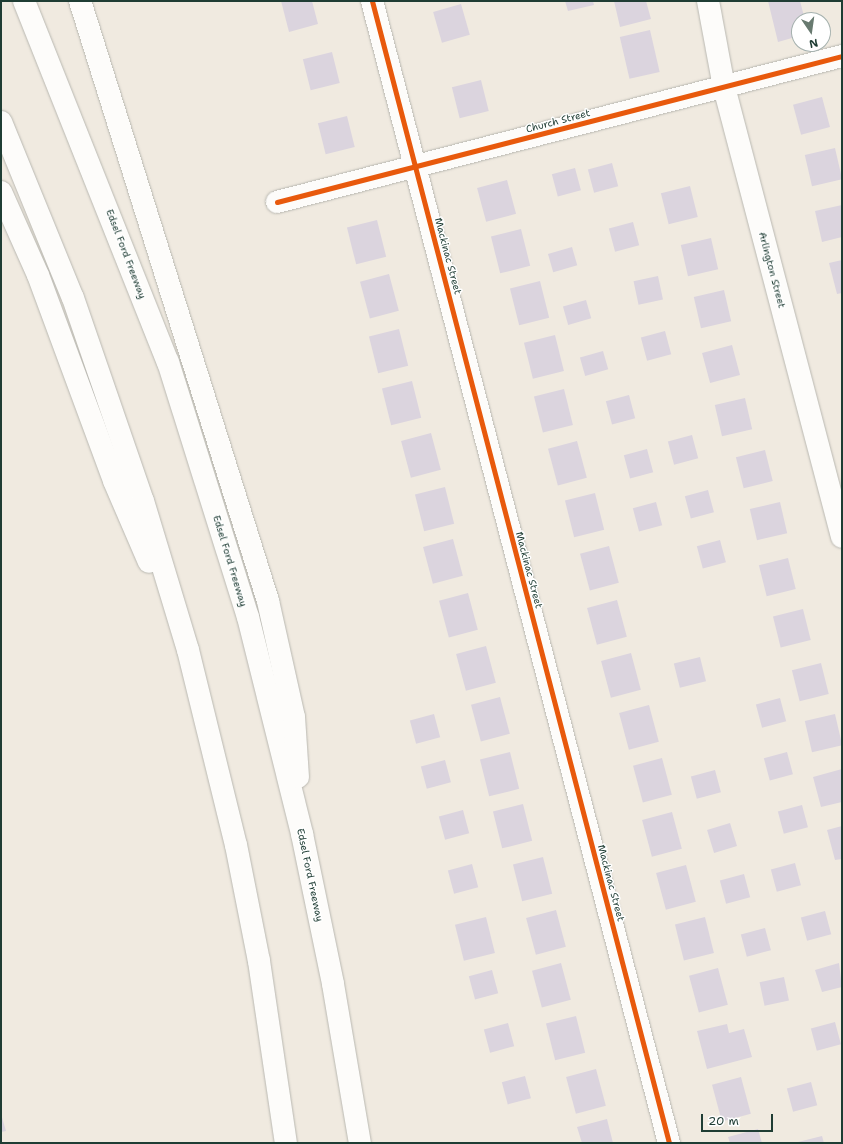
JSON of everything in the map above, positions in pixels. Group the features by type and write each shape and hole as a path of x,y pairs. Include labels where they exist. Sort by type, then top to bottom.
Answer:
{"main road":[{"name":"Edsel Ford Freeway","path":"24,1 168,362 248,617 302,834 333,984 360,1143"},
{"path":"80,1 268,601 294,717 302,834"},
{"name":"Mackinac Street","path":"372,1 669,1143"},
{"name":"Arlington Street","path":"708,1 724,87 842,537"},
{"name":"Church Street","path":"277,202 415,168 842,56"},
{"path":"1,122 73,298 143,501 188,650 245,892 259,961 286,1143"},
{"path":"1,192 38,275 114,482 188,650"}],"building":[{"path":"281,1 312,1 318,24 289,32"},
{"path":"565,1 593,1 594,5 568,11"},
{"path":"614,1 646,1 651,19 620,27"},
{"path":"768,1 800,1 803,12 791,12 791,38 778,42"},
{"path":"461,4 470,35 442,43 433,12"},
{"path":"650,30 660,72 629,79 620,37"},
{"path":"332,52 340,83 311,90 303,59"},
{"path":"481,80 489,111 460,118 452,87"},
{"path":"822,97 830,127 801,135 793,105"},
{"path":"347,116 355,147 326,154 318,123"},
{"path":"835,148 842,179 812,186 805,155"},
{"path":"612,163 618,186 594,193 588,169"},
{"path":"575,168 581,190 558,196 552,174"},
{"path":"507,180 516,214 486,222 477,188"},
{"path":"690,186 698,217 669,224 661,193"},
{"path":"842,205 842,237 822,242 815,211"},
{"path":"377,220 386,257 356,264 347,227"},
{"path":"633,222 639,245 615,252 609,228"},
{"path":"521,229 530,266 500,273 491,236"},
{"path":"711,238 718,269 688,276 681,245"},
{"path":"572,247 577,265 553,272 548,254"},
{"path":"842,260 842,293 837,294 829,263"},
{"path":"389,274 399,311 370,318 360,282"},
{"path":"658,276 663,299 639,305 634,281"},
{"path":"540,281 549,318 519,325 510,288"},
{"path":"724,290 731,321 701,328 694,297"},
{"path":"586,300 591,318 568,325 563,307"},
{"path":"399,329 408,366 378,373 369,336"},
{"path":"665,331 671,354 647,361 641,337"},
{"path":"555,335 564,371 533,379 524,343"},
{"path":"732,345 740,375 710,383 702,353"},
{"path":"603,351 608,369 585,376 580,358"},
{"path":"412,381 421,418 391,425 382,388"},
{"path":"564,389 573,425 543,432 534,396"},
{"path":"629,395 635,418 612,424 606,401"},
{"path":"745,398 752,429 722,436 715,405"},
{"path":"431,433 441,470 411,478 401,441"},
{"path":"692,435 698,458 674,465 668,441"},
{"path":"577,441 587,478 558,485 548,449"},
{"path":"647,449 653,472 630,478 624,455"},
{"path":"765,450 773,481 744,488 736,457"},
{"path":"445,487 454,524 424,531 415,494"},
{"path":"708,490 714,512 691,518 685,496"},
{"path":"595,493 604,530 574,537 565,500"},
{"path":"656,502 662,525 639,531 633,508"},
{"path":"780,502 787,533 757,540 750,509"},
{"path":"453,539 463,576 433,584 423,547"},
{"path":"720,540 726,562 703,568 697,546"},
{"path":"609,546 619,583 590,590 580,554"},
{"path":"788,558 796,589 767,596 759,565"},
{"path":"468,593 478,630 449,637 439,601"},
{"path":"617,600 627,637 597,645 587,608"},
{"path":"803,609 811,640 781,648 773,616"},
{"path":"486,646 496,683 466,691 456,654"},
{"path":"631,653 641,690 611,698 601,661"},
{"path":"700,657 706,681 680,688 674,664"},
{"path":"821,663 829,694 800,701 792,670"},
{"path":"500,697 510,734 481,741 471,705"},
{"path":"780,698 786,721 762,728 756,704"},
{"path":"649,705 659,742 629,750 619,713"},
{"path":"434,714 440,737 416,744 410,720"},
{"path":"835,714 842,745 812,752 805,721"},
{"path":"510,752 519,789 489,796 480,759"},
{"path":"787,752 793,774 770,780 764,758"},
{"path":"662,758 672,795 643,802 633,766"},
{"path":"445,760 451,782 427,789 421,766"},
{"path":"842,769 842,802 821,807 813,777"},
{"path":"715,770 721,792 697,799 691,776"},
{"path":"523,804 532,841 502,848 493,811"},
{"path":"802,805 808,827 784,834 778,811"},
{"path":"463,810 469,833 445,840 439,816"},
{"path":"672,812 682,849 652,857 642,820"},
{"path":"730,823 737,846 714,853 707,830"},
{"path":"842,826 842,859 835,860 827,830"},
{"path":"543,857 552,894 522,901 513,864"},
{"path":"795,863 801,885 777,892 771,869"},
{"path":"472,864 478,887 454,894 448,870"},
{"path":"686,865 696,902 666,910 656,873"},
{"path":"744,874 750,897 726,904 720,880"},
{"path":"556,910 566,947 536,955 526,918"},
{"path":"825,911 831,934 807,941 801,917"},
{"path":"486,917 495,953 464,961 455,925"},
{"path":"705,917 714,953 684,960 675,924"},
{"path":"765,928 771,950 747,957 741,934"},
{"path":"561,963 571,1000 542,1007 532,971"},
{"path":"839,963 842,987 822,992 815,970"},
{"path":"718,968 728,1005 699,1012 689,976"},
{"path":"492,970 498,993 475,999 469,976"},
{"path":"784,977 789,1000 765,1006 760,982"},
{"path":"576,1016 585,1053 555,1060 546,1023"},
{"path":"835,1022 841,1044 817,1051 811,1028"},
{"path":"508,1023 514,1046 490,1053 484,1029"},
{"path":"727,1024 729,1033 744,1029 752,1057 707,1069 697,1031"},
{"path":"596,1069 606,1106 576,1114 566,1077"},
{"path":"525,1076 531,1098 508,1104 502,1082"},
{"path":"741,1077 751,1114 722,1121 712,1085"},
{"path":"811,1082 817,1105 793,1112 787,1088"},
{"path":"1,1114 6,1131 1,1132"},
{"path":"607,1119 613,1143 582,1143 577,1127"},
{"path":"758,1129 762,1143 730,1143 728,1137"},
{"path":"822,1136 824,1143 798,1143 798,1142"}],"cycle path":[{"path":"372,1 669,1143"},
{"path":"277,202 842,56"}]}
